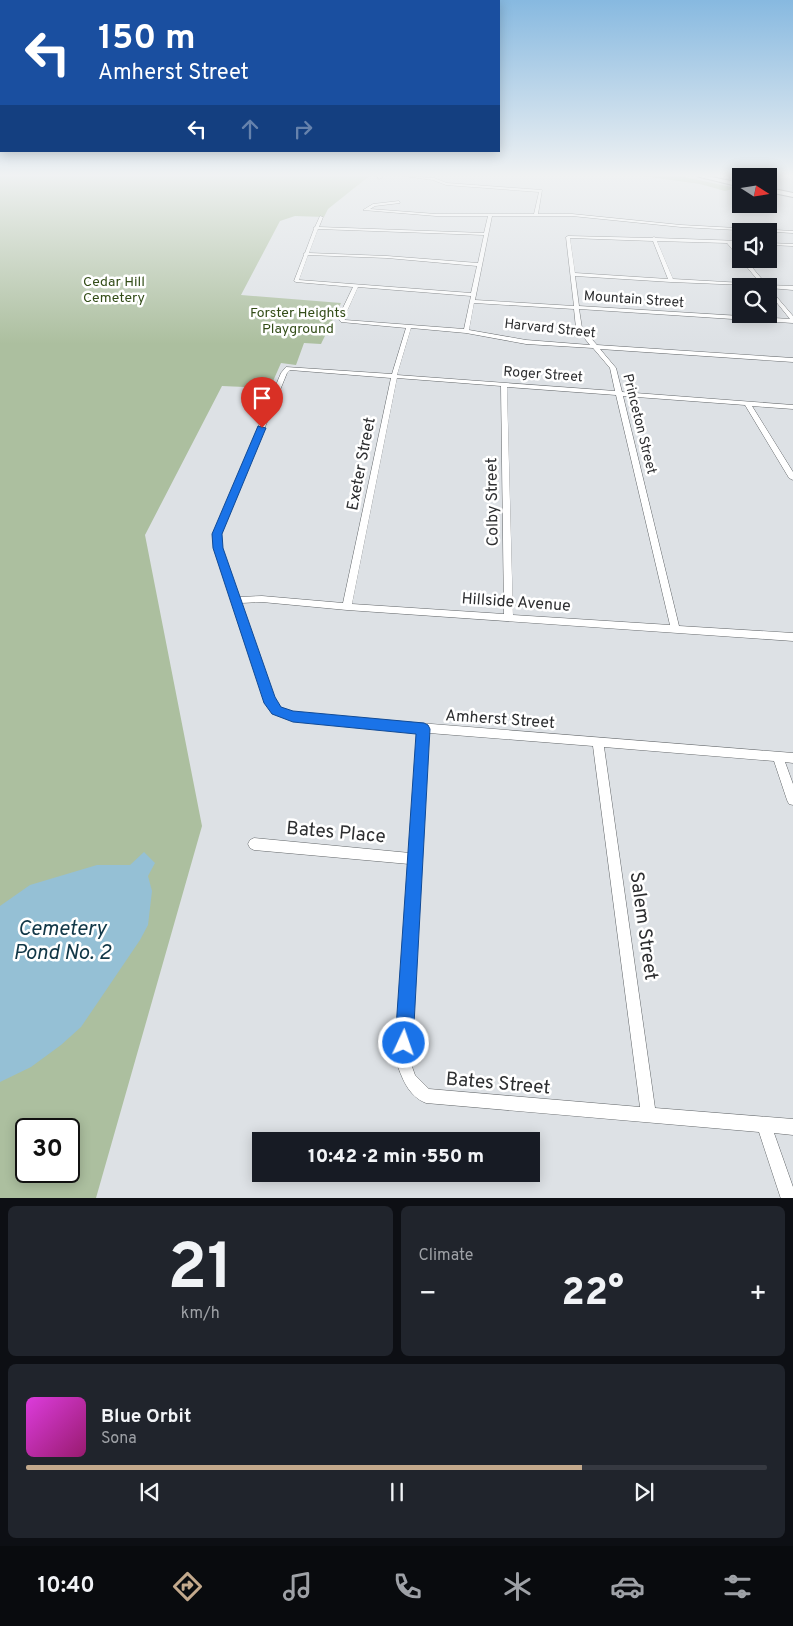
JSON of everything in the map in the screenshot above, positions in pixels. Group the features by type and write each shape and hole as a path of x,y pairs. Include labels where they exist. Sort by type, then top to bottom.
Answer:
{"street":[{"name":"Mountain Street","path":"313,232 296,281 576,307 793,321"},
{"path":"426,232 486,234 466,331"},
{"name":"Princeton Street","path":"654,238 570,236 568,238 580,328 613,368 675,628"},
{"path":"671,281 654,238 732,241"},
{"path":"728,241 732,246"},
{"path":"777,244 793,245"},
{"path":"305,254 386,257 480,265"},
{"path":"750,268 758,278"},
{"path":"572,274 732,284"},
{"name":"Harvard Street","path":"356,287 341,318 342,321 466,331 506,339 793,360"},
{"path":"777,287 793,288"},
{"path":"777,300 793,321"},
{"name":"Exeter Street","path":"347,607 394,376 409,327"},
{"name":"Roger Street","path":"290,368 793,407"},
{"name":"Amherst Street","path":"290,368 284,373 217,534 218,548 269,699 276,710 300,718 793,758"},
{"name":"Colby Street","path":"504,385 509,618"},
{"path":"747,403 793,478"},
{"name":"Hillside Avenue","path":"237,600 262,599 347,607 675,628 793,638"},
{"name":"Bates Street","path":"424,729 403,1061 410,1080 426,1096 793,1127"},
{"name":"Salem Street","path":"598,742 649,1115"},
{"path":"778,757 793,800"},
{"name":"Bates Place","path":"254,844 415,859"},
{"path":"764,1125 790,1198"}],"green space":[{"name":"Cedar Hill Cemetery","path":"0,232 274,232 241,295 341,303 321,344 304,343 296,365 281,363 270,388 222,386 145,535 202,826 96,1198 0,1198"}],"water":[{"name":"Cemetery Pond No. 2","path":"144,852 155,863 148,876 152,891 148,925 140,940 81,1027 61,1045 31,1067 0,1082 0,906 30,885 97,865 130,865"}],"route":[{"path":"262,428 217,534 218,548 269,699 276,710 293,717 424,729 404,1043"}],"park label":[{"name":"Forster Heights Playground","path":"298,322"}]}
